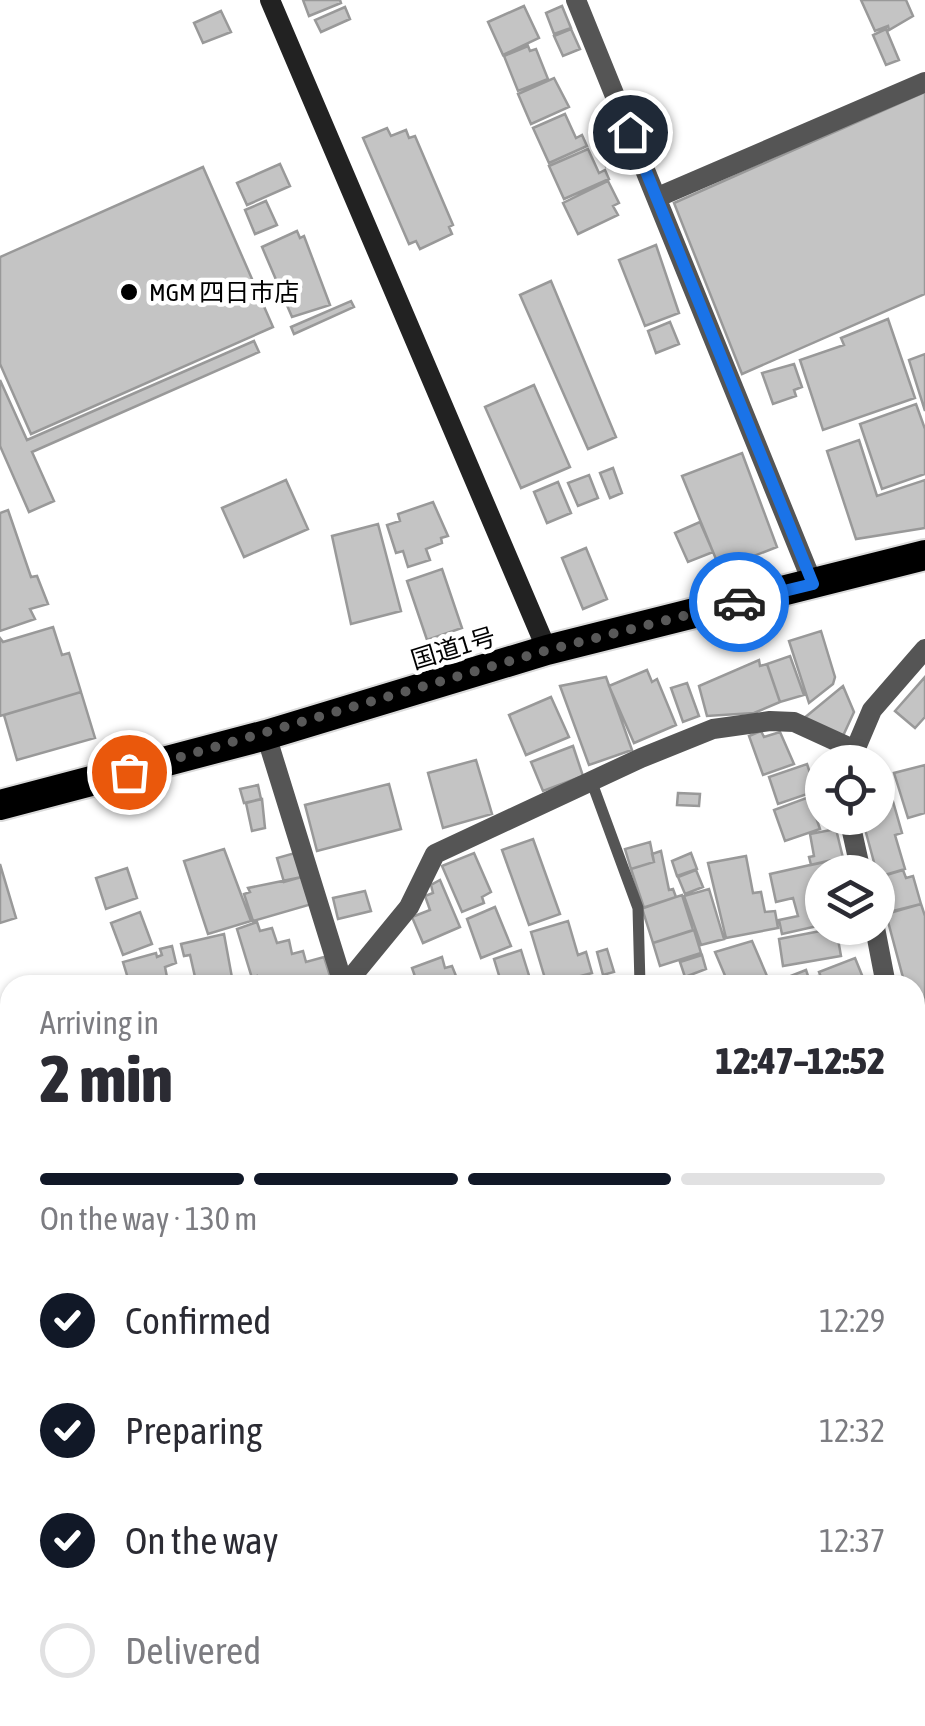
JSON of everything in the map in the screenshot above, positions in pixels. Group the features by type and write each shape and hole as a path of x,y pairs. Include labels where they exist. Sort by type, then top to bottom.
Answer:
{"highway":[{"name":"国道1号","path":"0,806 266,735 548,650 925,555"}],"street":[{"path":"270,0 548,650"},
{"path":"576,0 813,584"},
{"path":"658,198 925,82"},
{"path":"857,745 872,710 925,648"},
{"path":"355,975 409,907 435,854 688,737 737,724 794,722 833,745"},
{"path":"266,735 339,975"},
{"path":"878,945 884,975"}],"lane":[{"path":"592,783 638,908 640,975"}],"building":[{"path":"303,0 340,0 341,3 309,16"},
{"path":"861,0 906,0 913,16 889,30 888,26 875,31"},
{"path":"524,6 539,38 503,55 488,22"},
{"path":"562,6 571,28 554,34 546,13"},
{"path":"345,7 350,19 321,32 315,20"},
{"path":"221,11 231,32 203,43 194,23"},
{"path":"571,29 580,49 563,56 554,36"},
{"path":"886,29 899,60 886,65 873,35"},
{"path":"528,46 530,51 536,49 548,79 518,91 504,56"},
{"path":"554,78 569,107 531,124 518,94"},
{"path":"925,92 925,294 742,374 674,203"},
{"path":"565,114 576,138 582,135 587,146 549,163 533,128"},
{"path":"387,128 391,136 406,130 409,138 415,136 453,225 449,227 452,234 420,249 416,241 409,244 363,138"},
{"path":"616,137 624,158 606,166 598,144"},
{"path":"588,149 599,173 605,170 609,179 564,199 549,166"},
{"path":"280,164 290,186 247,205 237,183"},
{"name":"MGM 四日市店","path":"203,167 273,327 31,434 0,364 0,257"},
{"path":"608,181 619,203 613,206 618,215 578,234 563,203"},
{"path":"266,201 277,225 255,234 245,210"},
{"path":"297,231 300,238 304,236 330,305 292,317 262,247"},
{"path":"656,245 679,313 645,326 619,260"},
{"path":"551,281 616,437 588,449 520,295"},
{"path":"351,301 354,307 294,334 291,327"},
{"path":"888,319 915,398 823,430 800,360 844,345 841,338"},
{"path":"670,322 679,344 656,353 648,331"},
{"path":"254,341 259,352 32,452 54,501 29,512 0,446 0,380 27,440"},
{"path":"925,354 925,411 909,360"},
{"path":"794,364 802,387 794,390 796,396 773,404 762,373"},
{"path":"534,385 570,467 521,488 485,407"},
{"path":"916,404 925,429 925,474 882,489 860,424"},
{"path":"859,440 877,496 925,480 925,528 856,539 827,451"},
{"path":"742,453 777,547 720,569 682,476"},
{"path":"613,468 622,493 610,498 600,473"},
{"path":"589,475 598,498 578,506 568,483"},
{"path":"286,480 308,529 244,557 222,508"},
{"path":"558,482 571,513 547,523 534,492"},
{"path":"433,502 448,536 426,549 430,560 408,567 403,551 396,553 387,525 400,521 398,514"},
{"path":"8,510 31,577 37,576 48,604 30,609 35,619 0,631 0,513"},
{"path":"700,522 713,552 688,562 675,533"},
{"path":"378,524 401,611 351,624 332,536"},
{"path":"586,548 607,599 583,609 562,558"},
{"path":"442,569 462,628 427,640 407,581"},
{"path":"53,627 62,655 69,653 81,692 0,716 0,638 3,642"},
{"path":"821,631 835,677 833,684 809,703 789,641"},
{"path":"790,656 804,695 780,702 767,664"},
{"path":"759,660 760,666 767,664 780,702 754,713 707,716 699,686"},
{"path":"647,670 652,682 657,679 676,725 634,743 609,686"},
{"path":"606,677 632,750 589,765 560,686"},
{"path":"925,677 925,717 915,728 895,711"},
{"path":"687,683 699,716 683,722 671,688"},
{"path":"843,686 854,712 842,738 803,719"},
{"path":"81,692 95,738 17,760 4,715"},
{"path":"551,697 569,737 526,755 509,715"},
{"path":"761,731 764,737 780,732 794,764 763,775 749,736"},
{"path":"573,746 583,776 543,791 531,762"},
{"path":"476,760 492,814 443,828 428,773"},
{"path":"805,765 805,795 778,804 769,777"},
{"path":"925,765 925,813 908,818 895,773"},
{"path":"389,784 401,829 317,851 305,805"},
{"path":"258,785 261,799 244,803 240,789"},
{"path":"678,793 700,794 699,806 677,805"},
{"path":"805,798 805,834 785,841 774,810"},
{"path":"262,799 265,828 252,831 246,803"},
{"path":"895,808 902,833 895,835"},
{"path":"810,835 837,835 842,855 814,855"},
{"path":"867,835 895,835 905,869 895,872 895,855 872,855"},
{"path":"533,839 560,914 529,925 502,850"},
{"path":"650,842 654,862 631,869 625,849"},
{"path":"224,849 251,921 208,934 184,861"},
{"path":"661,851 669,890 673,889 676,897 644,908 631,869 654,862 652,854"},
{"path":"295,853 302,877 284,882 277,858"},
{"path":"474,853 491,892 482,897 484,903 462,912 442,866"},
{"path":"691,853 697,869 677,876 672,861"},
{"path":"746,856 753,893 761,892 765,912 775,911 778,928 726,938 708,863"},
{"path":"0,864 16,918 0,923"},
{"path":"805,866 805,929 782,934 779,920 798,916 793,898 776,902 770,874"},
{"path":"127,868 137,898 106,909 96,878"},
{"path":"696,870 703,887 685,894 678,877"},
{"path":"903,870 906,878 913,876 921,904 895,910 895,872"},
{"path":"302,877 312,904 253,921 244,894 250,892 248,888"},
{"path":"440,880 460,927 423,943 412,917 430,910 425,896 433,893 431,885"},
{"path":"709,889 724,939 701,945 684,896"},
{"path":"365,891 371,911 338,919 333,898"},
{"path":"682,895 693,930 653,943 642,908"},
{"path":"921,904 925,916 925,975 902,975 894,945 895,911"},
{"path":"495,907 511,946 481,958 467,919"},
{"path":"140,912 152,944 123,955 111,923"},
{"path":"568,921 578,955 586,952 592,973 544,975 531,932"},
{"path":"257,922 260,931 272,928 277,943 289,940 292,954 303,951 306,962 324,957 330,975 251,975 237,929"},
{"path":"694,930 701,953 660,966 653,943"},
{"path":"224,934 232,975 195,975 190,955 184,956 181,944"},
{"path":"805,934 805,945 839,945 841,956 783,966 779,939"},
{"path":"752,941 767,975 725,975 715,952"},
{"path":"172,946 176,963 165,967 167,975 127,975 123,962 156,953 157,957 162,955 160,949"},
{"path":"607,949 614,972 603,975 597,952"},
{"path":"521,950 529,975 499,975 494,959"},
{"path":"702,955 706,969 684,975 680,962"},
{"path":"442,957 445,968 452,966 456,975 414,975 412,968"},
{"path":"855,958 862,975 820,975 819,972"}],"way so far":[{"path":"129,772 548,650 739,602"}],"place":[{"name":"MGM 四日市店","path":"129,292"}],"route":[{"path":"630,132 813,584 739,602"}]}
